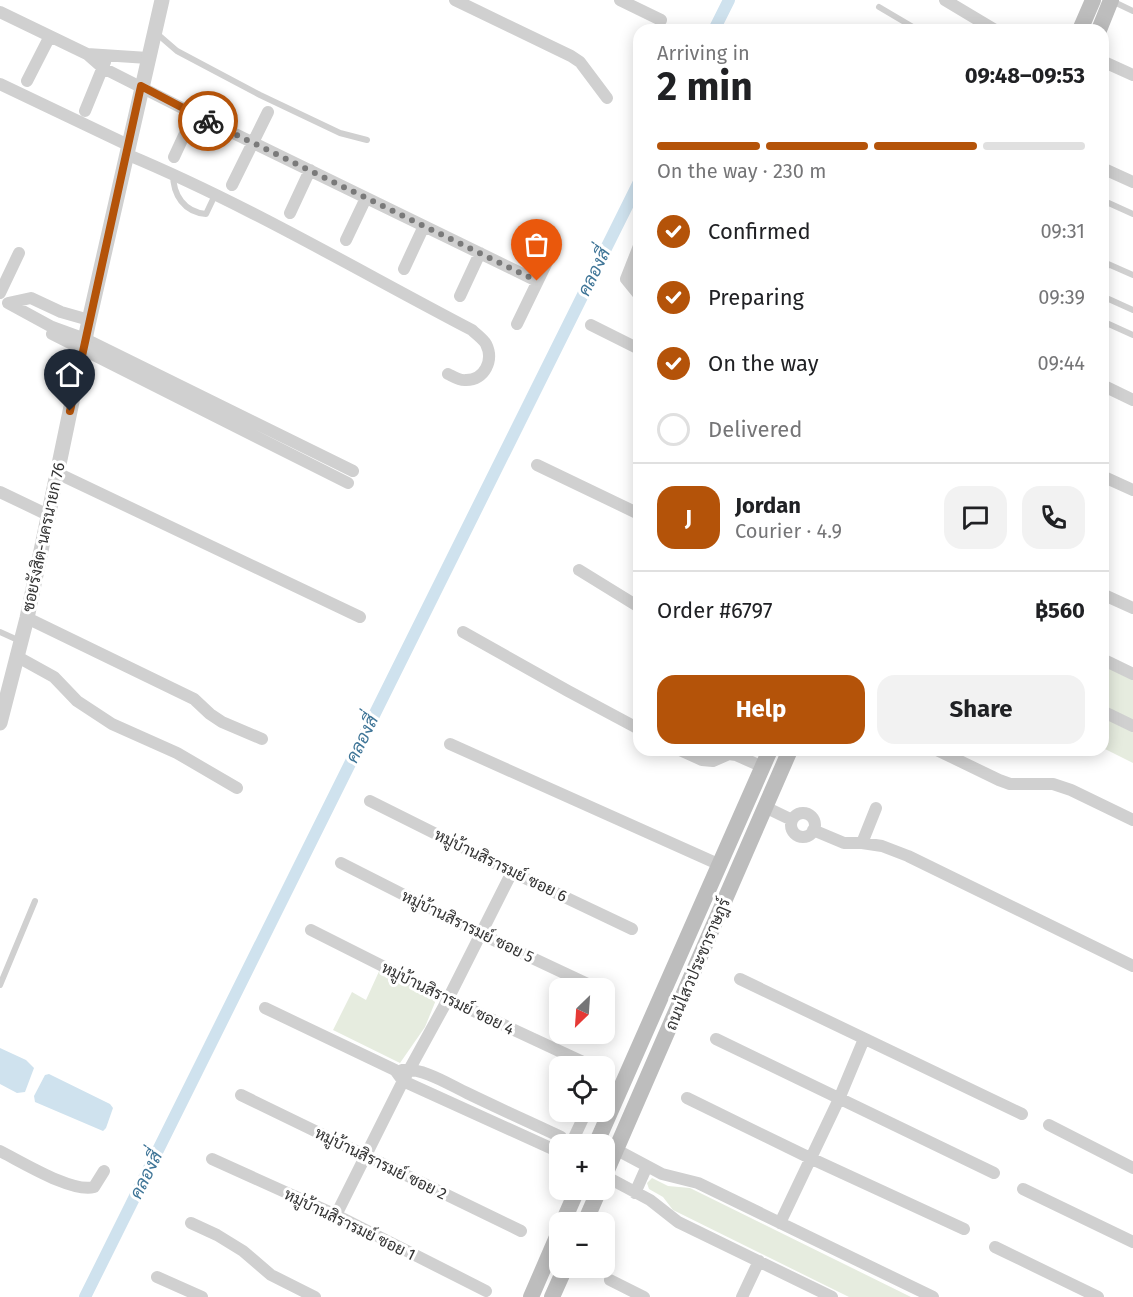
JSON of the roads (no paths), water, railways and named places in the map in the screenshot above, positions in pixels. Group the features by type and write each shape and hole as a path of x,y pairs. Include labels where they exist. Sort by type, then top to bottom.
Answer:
{"main road":[{"path":"1083,24 1093,0"},
{"path":"1101,24 1111,0"},
{"name":"ถนนไสวประชาราษฎร์","path":"600,1134 768,756"},
{"name":"ถนนไสวประชาราษฎร์","path":"615,1154 787,756"},
{"path":"649,1023 668,1031"},
{"path":"531,1297 549,1255"},
{"path":"552,1297 561,1278"}],"street":[{"name":"ซอยรังสิต-นครนายก 76","path":"0,723 27,618 89,320 162,0"},
{"path":"455,0 572,56 580,62 607,98"},
{"path":"620,0 661,20"},
{"path":"945,0 974,24"},
{"path":"0,12 87,54 103,68 194,114 537,281"},
{"path":"27,81 50,36"},
{"path":"87,54 148,58"},
{"path":"85,111 107,55"},
{"path":"1109,64 1133,75"},
{"path":"0,84 315,245 472,330 485,342 489,351 488,366 481,374 469,381 448,374"},
{"path":"232,185 268,112"},
{"path":"174,157 194,114"},
{"path":"290,213 310,170"},
{"path":"1109,171 1133,182"},
{"path":"346,240 366,198"},
{"path":"404,268 424,226"},
{"path":"0,292 19,253"},
{"path":"460,296 480,253"},
{"path":"518,324 550,256"},
{"path":"633,261 626,279 633,288"},
{"path":"3,304 31,298 61,312 89,320"},
{"path":"3,304 350,477"},
{"path":"591,325 633,346"},
{"path":"1109,388 1133,400"},
{"path":"537,465 633,511"},
{"path":"57,473 360,617"},
{"path":"1109,479 1133,490"},
{"path":"0,492 48,515"},
{"path":"579,570 633,603"},
{"path":"1109,597 1133,608"},
{"path":"27,618 194,699 222,722 262,740"},
{"path":"463,632 633,726"},
{"path":"16,656 54,677 77,701 112,724 177,753 237,788"},
{"path":"1109,662 1133,674"},
{"path":"1109,714 1133,726"},
{"path":"450,744 718,864"},
{"path":"693,756 713,761 724,756"},
{"path":"738,756 763,767"},
{"path":"953,756 1010,784 1053,784 1071,790 1133,820"},
{"name":"หมู่บ้านสิรารมย์ ซอย 6","path":"370,801 632,929"},
{"path":"765,807 792,820 792,829 798,836 807,836 813,830 844,843 882,846 908,856 1133,966"},
{"path":"862,843 876,808"},
{"name":"หมู่บ้านสิรารมย์ ซอย 5","path":"341,863 481,934 575,978"},
{"path":"336,1215 512,872"},
{"name":"หมู่บ้านสิรารมย์ ซอย 4","path":"311,930 448,999 570,1056"},
{"path":"740,979 1022,1114"},
{"path":"266,1008 395,1070 403,1081 549,1147"},
{"path":"716,1039 993,1173"},
{"path":"780,1222 839,1099 864,1039"},
{"path":"395,1070 410,1069 555,1134"},
{"path":"459,1106 465,1093"},
{"name":"หมู่บ้านสิรารมย์ ซอย 2","path":"241,1095 521,1231"},
{"path":"687,1098 964,1229"},
{"path":"507,1128 512,1114"},
{"path":"1049,1125 1133,1168"},
{"path":"617,1150 662,1174 698,1183 933,1297"},
{"path":"0,1151 59,1180 83,1189 94,1187 104,1171"},
{"name":"หมู่บ้านสิรารมย์ ซอย 1","path":"212,1159 336,1215 486,1291"},
{"path":"635,1193 647,1166"},
{"path":"615,1182 650,1200 678,1221 832,1297"},
{"path":"1023,1189 1133,1242"},
{"path":"191,1223 218,1235 243,1251 271,1275 315,1297"},
{"path":"995,1247 1098,1297"},
{"path":"742,1297 759,1261"},
{"path":"157,1276 202,1297"},
{"path":"610,1281 644,1297"}],"lane":[{"path":"1111,0 1133,11"},
{"path":"879,7 908,24"},
{"path":"154,32 177,51 260,95 340,133 367,140"},
{"path":"173,174 173,186 178,198 190,209 206,214 215,195"},
{"path":"1109,203 1133,214"},
{"path":"1109,264 1133,275"},
{"path":"1109,299 1133,310"},
{"path":"1109,324 1133,335"},
{"path":"0,632 20,641"},
{"path":"0,984 35,901"}],"water":[{"path":"0,1048 26,1060 34,1068 25,1092 17,1093 0,1084"},
{"path":"49,1074 110,1104 113,1108 103,1131 35,1102 34,1096 45,1075"}],"waterway":[{"name":"คลองสี่","path":"717,24 729,0"},
{"name":"คลองสี่","path":"85,1297 633,194"}]}
